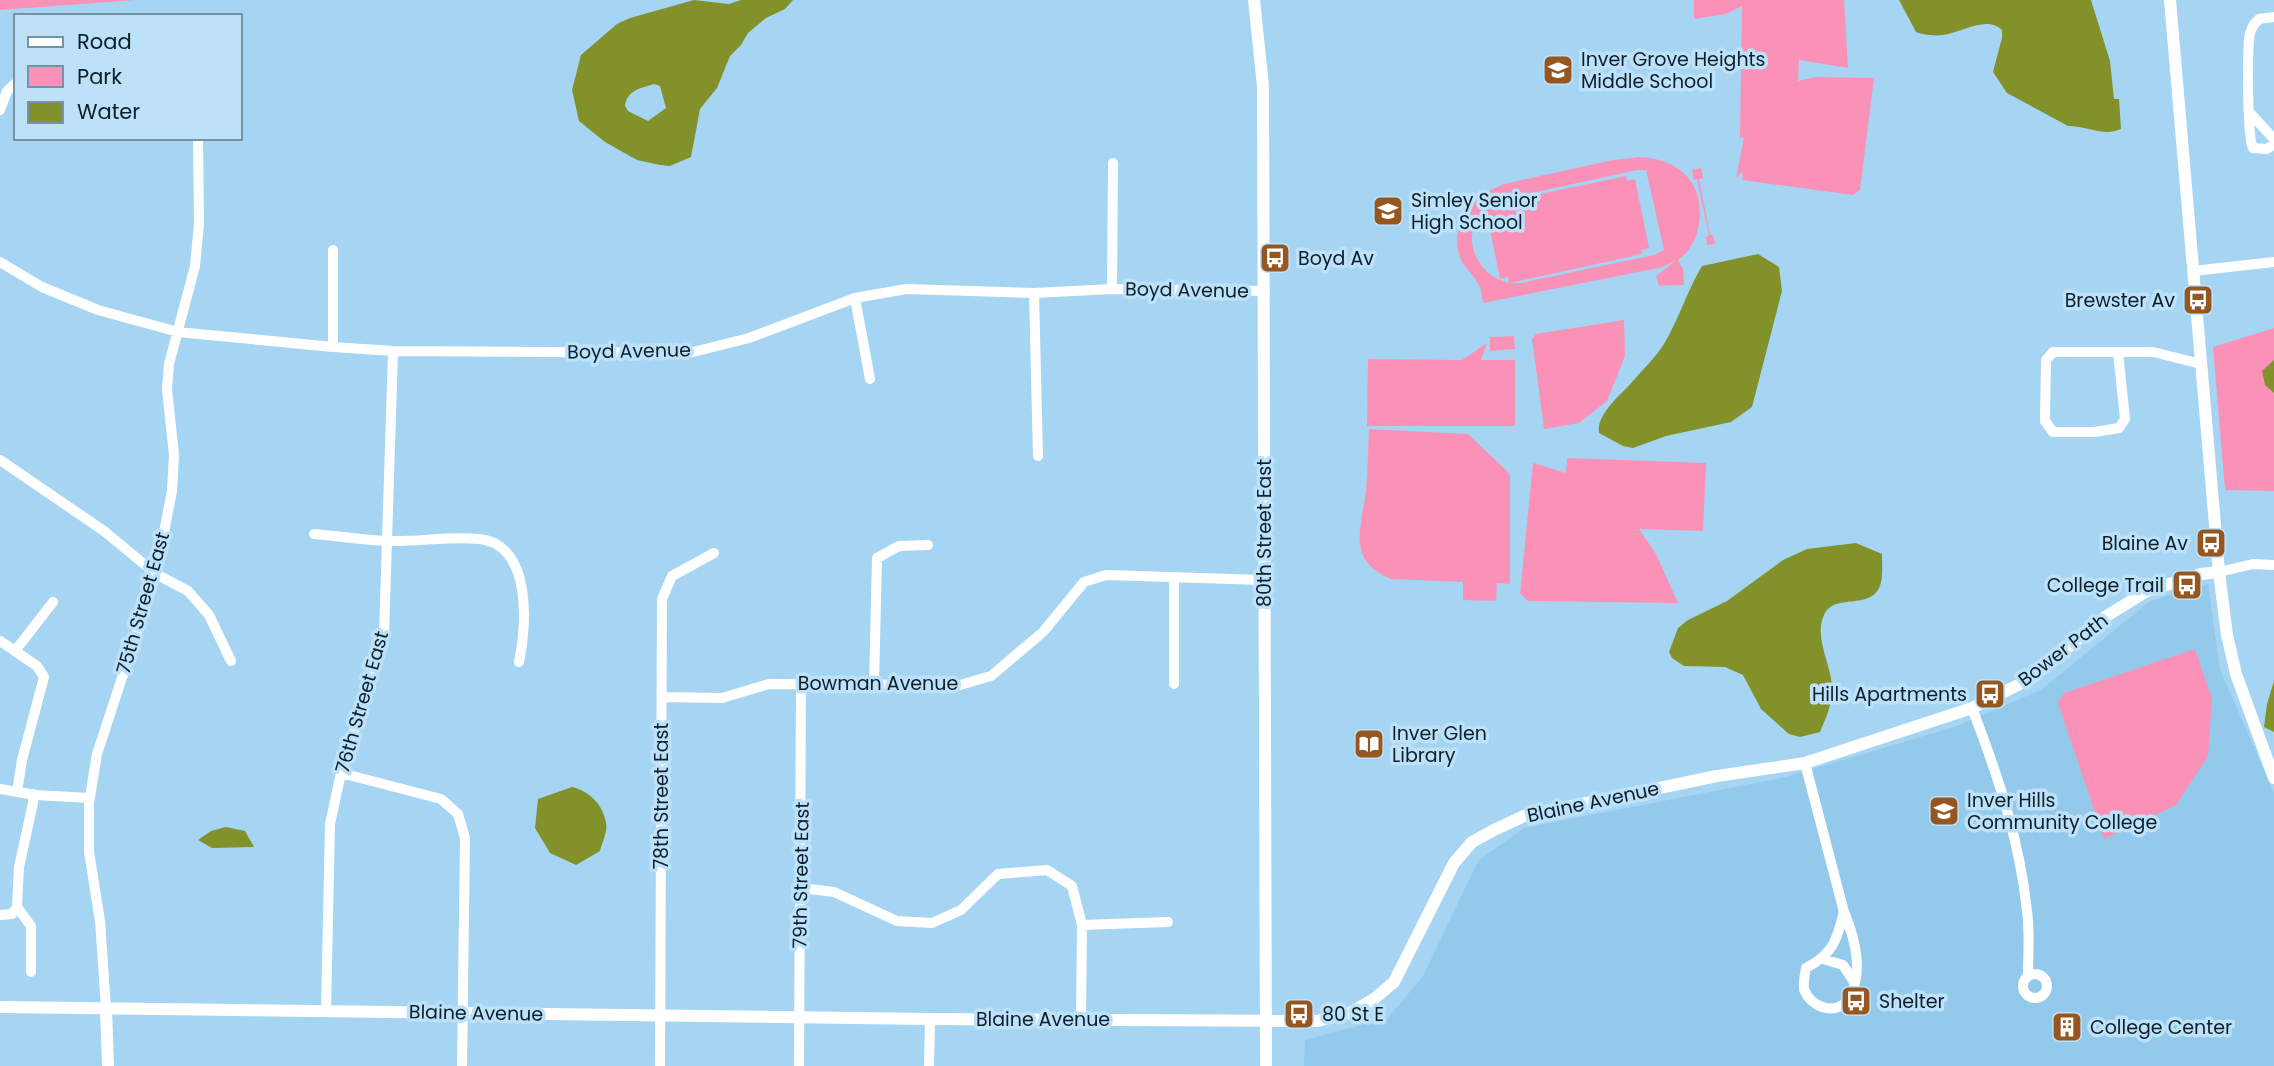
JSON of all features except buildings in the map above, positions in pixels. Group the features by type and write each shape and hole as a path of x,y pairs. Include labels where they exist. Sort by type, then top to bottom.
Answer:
{"street":[{"name":"80th Street East","path":"1254,0 1263,86 1266,1066"},
{"path":"2170,0 2219,572 2227,635 2236,674 2274,778"},
{"path":"2274,17 2259,19 2250,31 2250,140 2253,148 2267,149 2274,144"},
{"path":"0,110 7,90 14,85"},
{"path":"2250,113 2274,139"},
{"name":"75th Street East","path":"108,1066 107,1008 100,921 89,852 90,798 97,754 156,574 172,491 174,456 167,389 170,364 195,266 199,224 198,140"},
{"path":"1112,289 1113,163"},
{"path":"333,250 333,347"},
{"name":"Boyd Avenue","path":"0,261 43,287 98,310 178,332 393,351 689,353 749,338 855,298 906,289 1034,293 1112,289 1265,291"},
{"path":"2193,271 2274,262"},
{"path":"1034,293 1038,456"},
{"path":"855,298 870,379"},
{"name":"76th Street East","path":"326,1011 330,824 341,774 384,635 393,351"},
{"path":"2118,352 2126,419 2119,428 2094,432 2053,432 2045,421 2046,360 2053,352 2118,352 2153,352 2201,363"},
{"path":"0,460 104,531 156,574 188,591 209,615 232,661"},
{"path":"314,534 388,541 482,539 502,548 516,565 523,591 524,639 519,662"},
{"path":"874,685 877,558 899,546 928,545"},
{"name":"78th Street East","path":"660,1066 662,599 672,576 714,553"},
{"name":"Bower Path","path":"1972,708 2030,680 2105,617 2147,591 2201,574 2253,564 2274,565"},
{"name":"Bowman Avenue","path":"662,697 722,698 769,684 960,685 991,676 1043,632 1084,582 1105,575 1264,580"},
{"path":"1174,577 1174,684"},
{"path":"15,651 52,601"},
{"path":"0,641 37,666 44,677 22,760 17,792"},
{"name":"79th Street East","path":"799,1066 801,683"},
{"path":"1972,708 1996,768 2019,859 2028,912 2028,976"},
{"name":"Blaine Avenue","path":"0,1007 930,1019 1317,1021 1350,1013 1374,999 1394,982 1454,863 1472,842 1494,830 1524,816 1717,776 1805,763 1972,708"},
{"path":"1805,763 1844,912 1853,933 1857,956 1850,998 1836,1009 1822,1008 1810,1001 1803,987 1806,968 1823,959 1837,939 1844,912"},
{"path":"341,774 439,799 458,814 465,838 462,1066"},
{"path":"0,789 90,798"},
{"path":"0,915 12,914 17,907 19,867 33,794"},
{"path":"801,888 834,892 897,921 932,923 961,910 998,874 1047,870 1072,886 1082,925 1081,1019"},
{"path":"17,907 31,926 31,972"},
{"path":"1082,925 1168,922"},
{"path":"1823,959 1843,965 1854,982"},
{"path":"929,1066 930,1019"}],"shaded area":[{"name":"Inver Hills Community College","path":"2208,584 2220,670 2274,793 2274,1066 1304,1066 1305,1040 1388,1018 1423,976 1478,861 1524,828 1786,777 1954,727 2041,690 2150,601"}],"green space":[{"path":"0,0 135,0 0,10"},
{"path":"1694,0 1844,0 1848,68 1799,60 1798,81 1816,77 1874,78 1860,190 1853,195 1742,180 1743,171 1736,178 1744,138 1740,137 1742,6 1726,14 1694,19"},
{"path":"1640,157 1668,163 1679,169 1695,188 1699,200 1698,229 1691,246 1678,260 1683,269 1684,285 1659,286 1656,276 1675,261 1663,267 1483,303 1479,286 1461,260 1458,247 1460,224 1473,204 1504,184 1613,160","holes":["1646,170 1664,250 1654,255 1510,283 1642,254 1641,250 1649,248 1635,179 1627,181 1626,176 1493,204 1494,208 1486,210 1500,279 1508,277 1509,283 1498,279 1480,264 1472,243 1472,232 1483,210 1496,201"]},
{"path":"1701,168 1703,178 1699,179 1710,235 1713,235 1715,244 1707,245 1706,237 1709,235 1697,179 1694,180 1692,170"},
{"path":"1624,320 1625,356 1607,401 1579,423 1544,429 1532,339 1536,334"},
{"path":"2274,328 2274,491 2225,490 2213,347"},
{"path":"1514,336 1515,349 1490,351 1490,337"},
{"path":"1487,343 1481,360 1515,360 1515,426 1367,426 1368,359 1462,360"},
{"path":"1369,429 1468,434 1510,474 1510,584 1497,583 1496,601 1463,600 1463,582 1391,579 1367,562 1362,552 1360,529 1367,482"},
{"path":"1567,458 1706,463 1703,531 1639,529 1656,554 1678,603 1528,601 1520,593 1533,463 1566,473"},
{"path":"2195,649 2212,699 2208,756 2176,805 2104,839 2058,703 2064,693"}],"water":[{"path":"694,0 729,4 741,0 793,0 785,9 766,18 748,33 730,56 717,88 700,109 691,157 670,166 637,160 605,142 579,121 572,90 581,55 617,24","holes":["654,84 660,86 666,108 648,121 628,111 626,101 632,93"]},
{"path":"1899,0 2091,0 2110,61 2114,99 2119,99 2121,129 2102,132 2068,126 2007,93 1993,72 2002,38 2002,30 1996,26 1981,24 1943,35 1919,33"},
{"path":"1758,254 1779,267 1782,291 1752,407 1731,422 1666,436 1633,448 1623,446 1599,433 1605,412 1664,344 1702,266"},
{"path":"2274,360 2274,393 2265,385 2262,371"},
{"path":"1856,543 1882,554 1881,582 1871,597 1837,604 1829,608 1824,615 1821,632 1832,691 1829,709 1820,732 1800,737 1789,734 1761,709 1743,675 1725,667 1684,666 1672,658 1669,652 1678,628 1688,620 1727,601 1783,560 1807,549"},
{"path":"2274,681 2274,732 2264,727"},
{"path":"572,787 594,799 602,810 606,826 600,851 576,865 550,853 535,828 538,799"},
{"path":"226,827 245,831 254,847 212,848 198,840 211,831"}],"place":[{"name":"Inver Grove Heights Middle School","path":"1558,70"},
{"name":"Simley Senior High School","path":"1388,211"},
{"name":"Boyd Av","path":"1275,258"},
{"name":"Brewster Av","path":"2198,300"},
{"name":"Blaine Av","path":"2211,543"},
{"name":"College Trail","path":"2187,585"},
{"name":"Hills Apartments","path":"1990,694"},
{"name":"Inver Glen Library","path":"1369,744"},
{"name":"Inver Hills Community College","path":"1944,811"},
{"name":"Shelter","path":"1856,1001"},
{"name":"80 St E","path":"1299,1014"},
{"name":"College Center","path":"2067,1027"}]}
